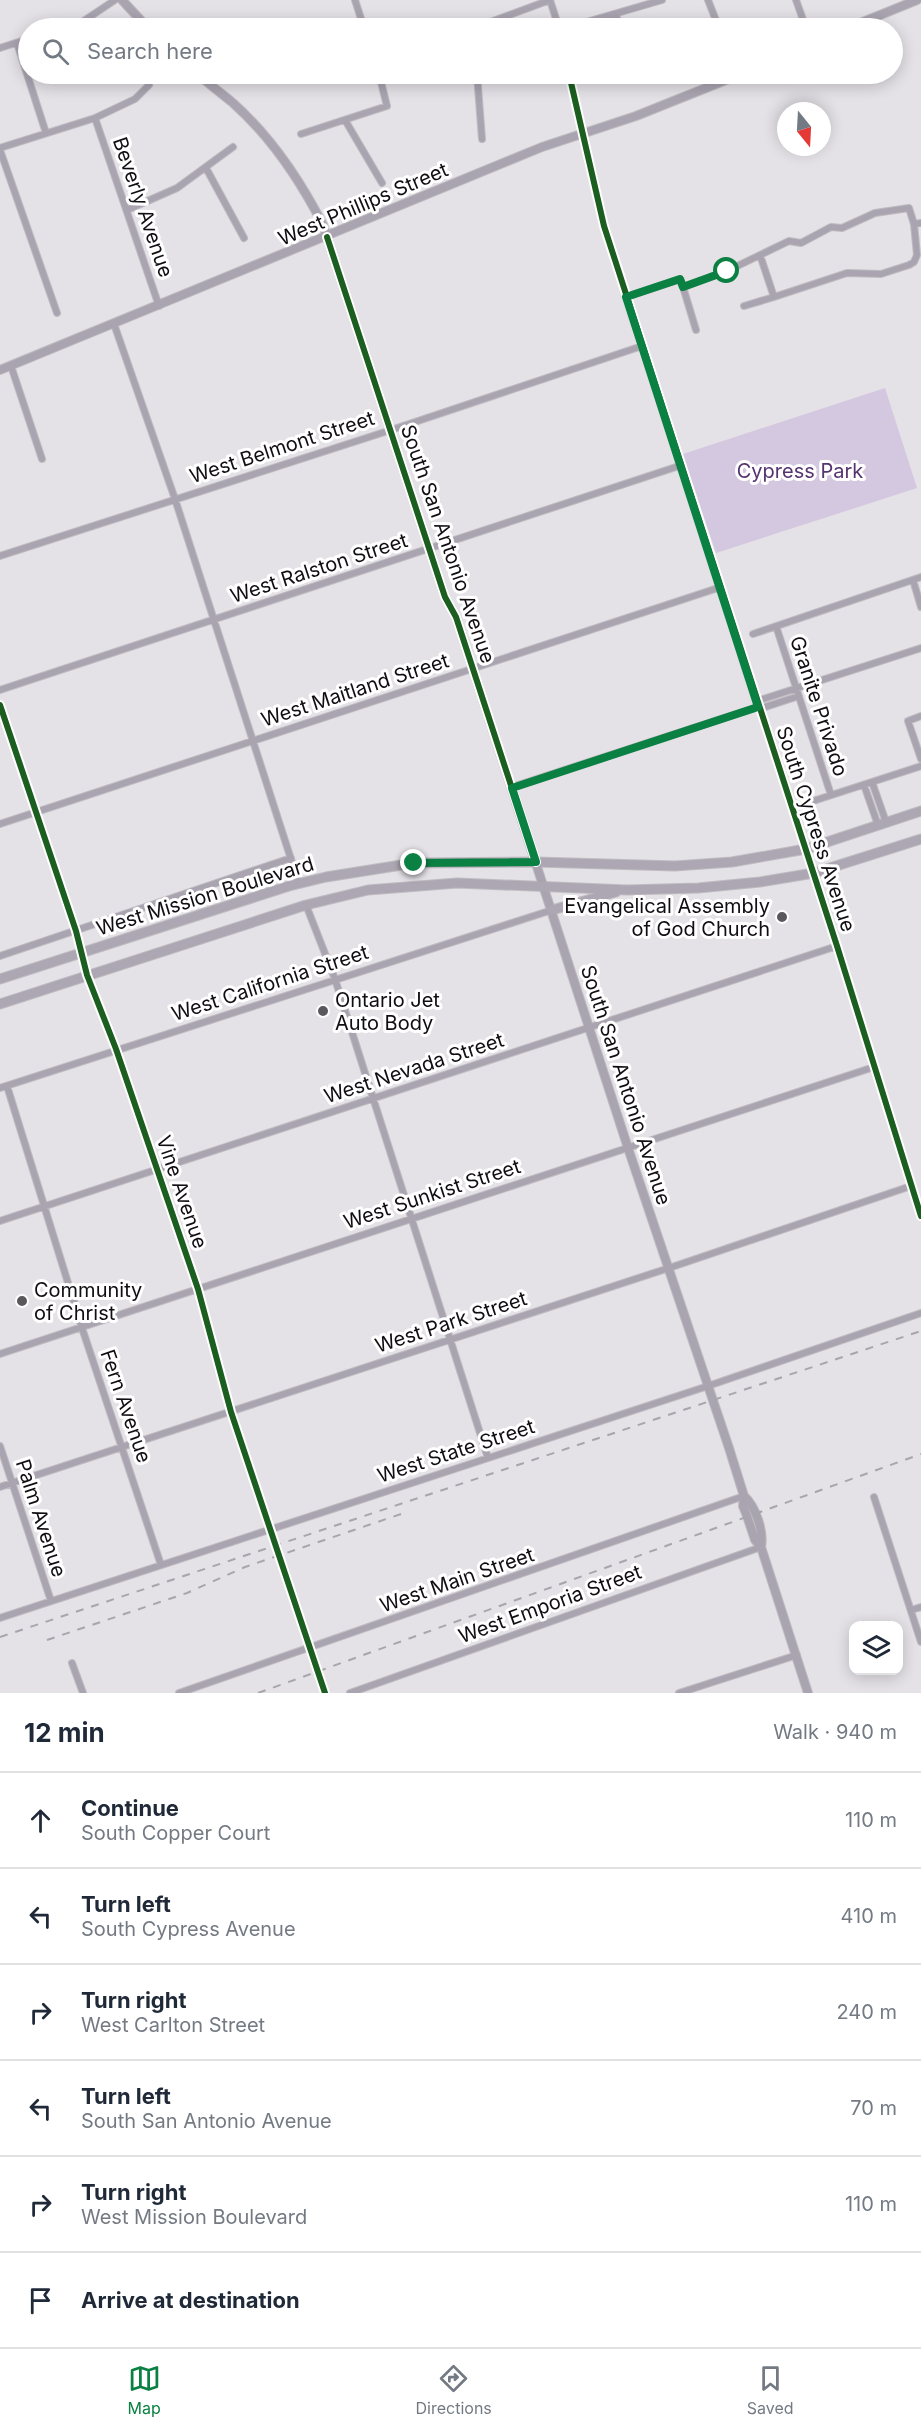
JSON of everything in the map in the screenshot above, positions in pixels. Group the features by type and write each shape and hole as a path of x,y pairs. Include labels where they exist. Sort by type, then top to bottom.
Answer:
{"main road":[{"name":"West Mission Boulevard","path":"0,980 81,952 299,884 414,863 536,862 675,866 732,862 806,849 921,811"},
{"name":"West Mission Boulevard","path":"0,1004 306,905 368,890 457,883 627,890 698,888 760,882 814,873 921,838"},
{"path":"552,910 627,890"}],"street":[{"path":"88,18 115,0"},
{"path":"122,0 139,18"},
{"path":"355,0 361,18"},
{"path":"501,18 550,0 556,18"},
{"path":"604,18 662,0"},
{"path":"708,0 715,18"},
{"path":"796,0 802,18"},
{"path":"873,18 917,0"},
{"path":"0,48 17,43 18,46"},
{"path":"30,84 46,133"},
{"name":"South San Antonio Avenue","path":"209,84 234,104 264,134 303,187 327,237 430,550 473,669 628,1148 744,1496 743,1506 755,1540 761,1547 808,1693"},
{"path":"301,134 387,106 382,84"},
{"path":"478,84 482,139"},
{"name":"South Cypress Avenue","path":"571,84 604,226 814,873 921,1216"},
{"name":"West Phillips Street","path":"0,370 542,147 636,116 716,84"},
{"path":"57,313 0,149 95,118 135,99 149,85"},
{"name":"Beverly Avenue","path":"95,118 159,306"},
{"path":"345,120 382,183"},
{"path":"127,210 177,189 233,147"},
{"path":"206,168 244,238"},
{"path":"683,287 706,280 789,241 803,243 831,227 842,228 875,213 909,208 917,223 917,255 912,263 884,273 847,273 744,306"},
{"path":"759,255 774,297"},
{"path":"626,297 680,279 696,330"},
{"path":"114,324 176,499 299,884"},
{"name":"West Belmont Street","path":"0,556 391,430 642,346"},
{"path":"10,366 42,459"},
{"name":"West Ralston Street","path":"0,690 682,465"},
{"path":"753,634 921,577"},
{"path":"913,580 921,607"},
{"name":"West Maitland Street","path":"0,825 721,587"},
{"name":"Granite Privado","path":"776,626 831,795"},
{"path":"758,706 797,688 921,648"},
{"path":"512,788 758,706 799,696"},
{"name":"Vine Avenue","path":"0,705 76,931 87,975 116,1049 198,1289 231,1412 325,1693"},
{"path":"921,716 908,721 921,759"},
{"path":"807,803 921,766"},
{"name":"Granite Privado","path":"872,782 882,824"},
{"name":"Granite Privado","path":"864,784 882,824"},
{"path":"0,956 291,858"},
{"path":"306,905 335,979 488,1458"},
{"name":"West California Street","path":"4,1087 552,910"},
{"name":"West Nevada Street","path":"0,1221 837,946"},
{"name":"West Sunkist Street","path":"0,1354 874,1066"},
{"name":"Fern Avenue","path":"4,1087 161,1565"},
{"name":"West Park Street","path":"0,1487 669,1268 911,1186"},
{"name":"West State Street","path":"0,1618 708,1386 921,1313"},
{"name":"Palm Avenue","path":"0,1446 51,1601"},
{"name":"West Main Street","path":"179,1693 744,1496"},
{"path":"874,1497 921,1642"},
{"name":"West Emporia Street","path":"350,1693 761,1547"},
{"path":"911,1610 921,1607"},
{"path":"679,1693 797,1655"},
{"path":"72,1663 83,1693"}],"green space":[{"name":"Cypress Park","path":"885,388 917,488 716,553 683,454"}],"railway":[{"path":"0,1637 921,1331"},
{"path":"258,1693 921,1454"},
{"path":"47,1640 187,1593 245,1567 401,1514"}],"cycle path":[{"path":"571,84 604,226 837,946 921,1216"},
{"path":"327,237 445,597 456,617 536,862"},
{"path":"0,705 76,931 87,975 116,1049 198,1289 231,1412 325,1693"}],"place":[{"name":"Evangelical Assembly of God Church","path":"782,917"},
{"name":"Ontario Jet Auto Body","path":"323,1011"},
{"name":"Community of Christ","path":"22,1301"}],"route":[{"path":"414,863 536,862 512,788 758,707 626,297 680,279 683,287 727,271"}]}
